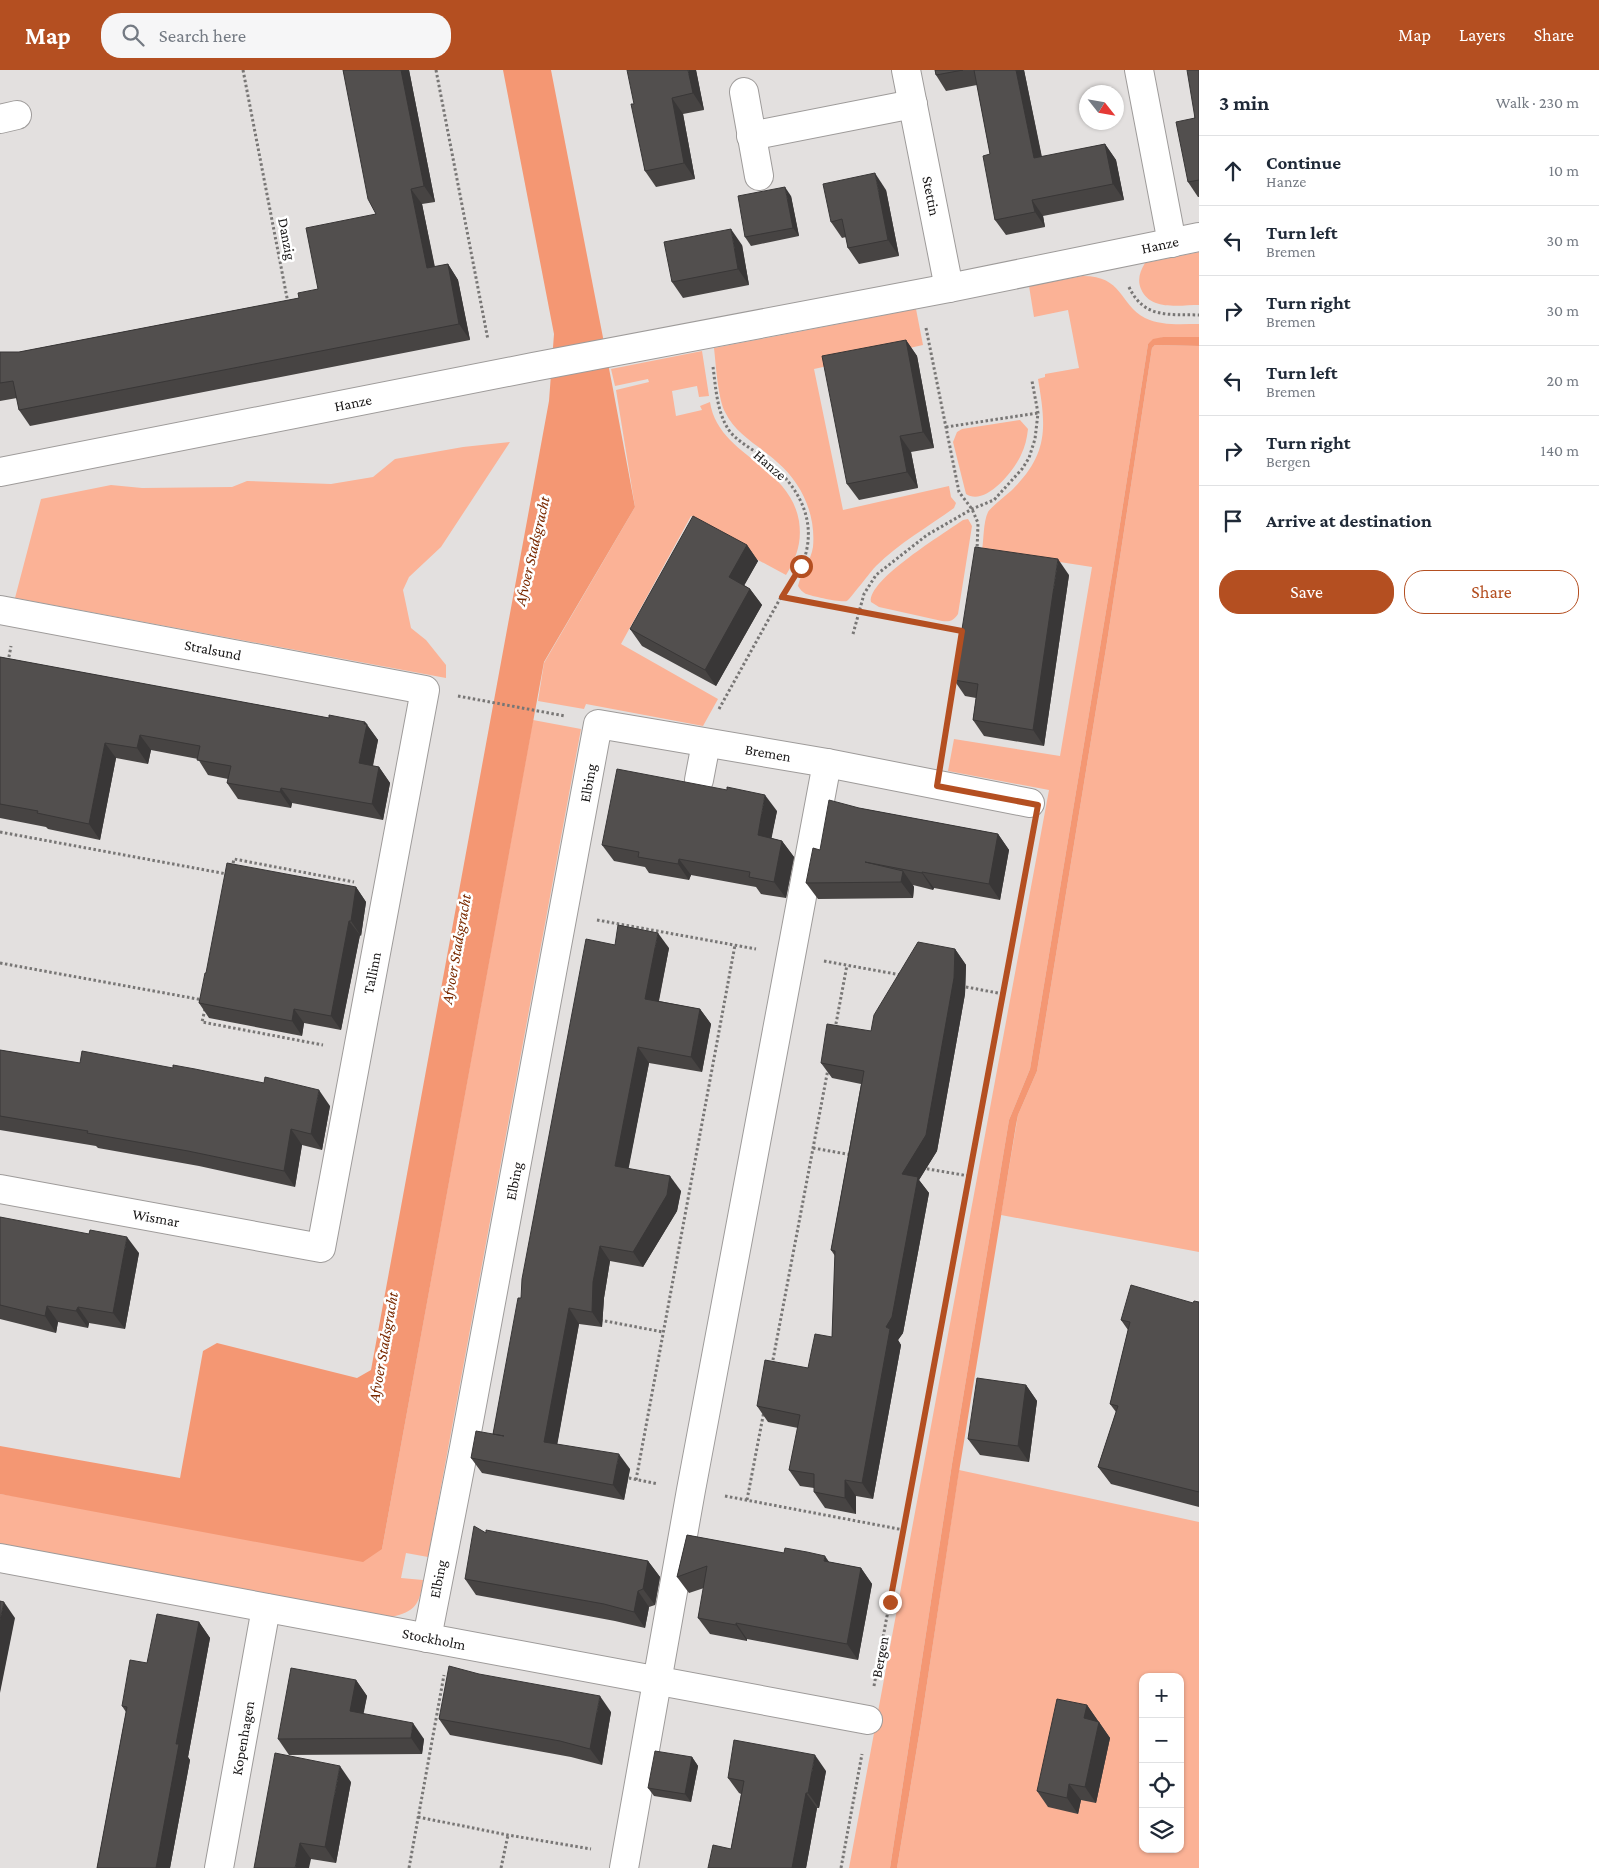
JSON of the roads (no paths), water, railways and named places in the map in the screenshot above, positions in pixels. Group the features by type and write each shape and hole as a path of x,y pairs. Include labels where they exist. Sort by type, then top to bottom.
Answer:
{"street":[{"name":"Stettin","path":"906,70 949,288"},
{"path":"1139,70 1172,243"},
{"path":"744,92 759,176"},
{"path":"751,136 912,104"},
{"name":"Hanze","path":"0,472 533,367 949,288 1199,237"},
{"name":"Stralsund","path":"0,610 425,690"},
{"name":"Tallinn","path":"313,1246 321,1248 425,690"},
{"name":"Bremen","path":"586,721 827,763 1030,803"},
{"name":"Elbing","path":"438,1640 464,1448 586,721"},
{"path":"699,780 706,743"},
{"path":"624,1868 656,1680 827,763"},
{"name":"Wismar","path":"0,1189 313,1246"},
{"name":"Stockholm","path":"0,1558 868,1720"},
{"name":"Kopenhagen","path":"219,1868 266,1608"}],"water":[{"name":"Afvoer Stadsgracht","path":"503,70 551,70 635,507 544,662 382,1549 363,1562 0,1494 0,1446 180,1478 203,1351 217,1343 357,1378 371,1370 549,401 554,334"},
{"path":"1163,337 1199,337 1199,346 1155,345 1152,348 1107,642 1037,1071 1018,1115 1016,1125 897,1868 890,1868 952,1464 1009,1120 1030,1069 1113,569 1148,344 1153,339"}]}
